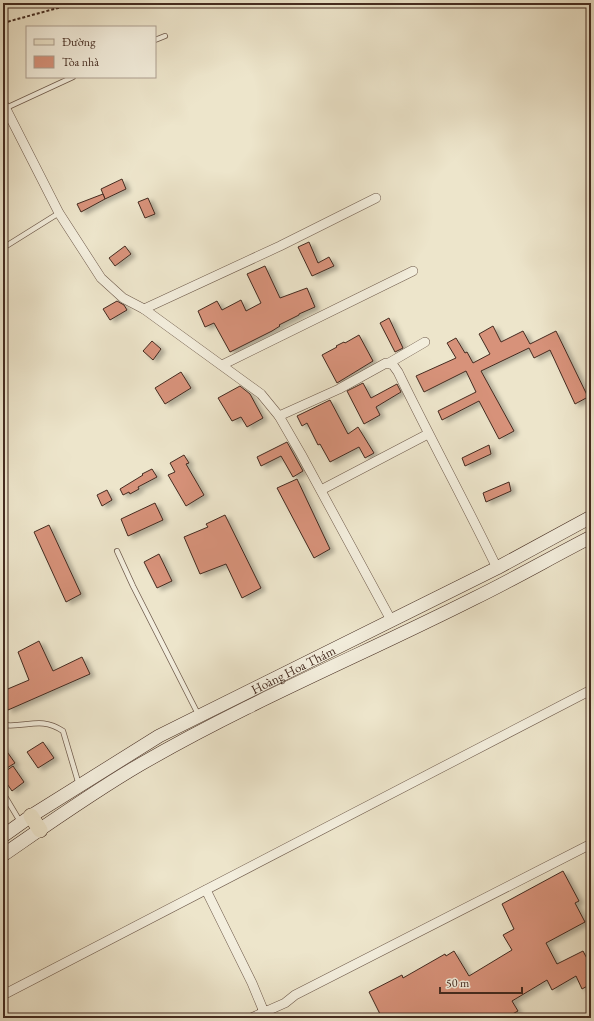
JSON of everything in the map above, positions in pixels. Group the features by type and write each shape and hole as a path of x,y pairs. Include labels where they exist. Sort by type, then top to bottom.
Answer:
{"main road":[{"name":"Hoàng Hoa Thám","path":"3,836 26,819 79,785 159,736 497,568 591,517"},
{"name":"Hoàng Hoa Thám","path":"3,855 84,800 141,764 324,669 475,598 591,537"},
{"path":"26,819 40,830"}],"street":[{"path":"4,106 59,213 101,278 123,298 144,309 261,394 279,416 321,490 391,620"},
{"path":"144,309 280,246 376,198"},
{"path":"222,365 413,271"},
{"path":"279,416 339,389 386,363 389,363 424,342"},
{"path":"389,363 393,365 398,372 497,568"},
{"path":"321,490 428,434"},
{"path":"3,995 591,690"},
{"path":"251,1018 266,1015 295,995 591,844"},
{"path":"206,890 252,983 266,1015"}],"lane":[{"path":"156,40 165,36"},
{"path":"4,106 71,78"},
{"path":"3,248 59,213"},
{"path":"117,551 133,586 199,716"},
{"path":"3,725 15,726 36,722 46,723 55,726 62,731 79,785"},
{"path":"3,793 26,819"}],"path":[{"path":"3,23 76,3"}],"building":[{"path":"122,179 126,189 105,199 101,189"},
{"path":"103,194 105,199 81,212 77,204"},
{"path":"148,198 155,214 145,218 138,202"},
{"path":"309,242 318,263 329,257 334,266 312,276 298,247"},
{"path":"125,246 131,254 115,266 109,258"},
{"path":"265,266 280,298 307,288 315,307 299,314 279,325 280,326 272,331 230,352 214,323 205,327 198,311 217,301 222,310 241,300 246,311 261,303 247,274"},
{"path":"117,301 124,305 127,310 110,320 103,309"},
{"path":"389,318 403,348 395,352 380,323"},
{"path":"493,326 501,342 523,331 530,344 556,331 588,397 575,404 550,350 534,358 529,348 481,371 514,431 499,439 479,401 442,420 438,411 476,392 466,371 424,392 416,376 456,358 447,343 456,338 465,353 467,352 473,363 490,354 479,334"},
{"path":"359,335 373,361 337,383 322,355 337,347 336,346"},
{"path":"152,341 161,349 153,360 143,351"},
{"path":"181,372 191,388 165,404 155,388"},
{"path":"363,383 371,398 397,384 401,392 376,407 380,415 364,424 347,391"},
{"path":"240,386 250,394 263,418 247,427 241,417 232,421 218,398"},
{"path":"330,400 348,434 358,427 374,453 365,458 359,447 330,462 320,444 318,445 307,423 302,426 297,416"},
{"path":"287,442 303,471 293,477 281,456 261,466 257,457"},
{"path":"489,445 491,454 465,466 462,458"},
{"path":"184,455 189,463 186,464 204,495 186,506 168,475 175,472 170,463"},
{"path":"152,469 157,477 138,487 139,489 130,494 129,492 123,495 120,489"},
{"path":"297,479 330,549 314,558 277,488"},
{"path":"509,482 511,491 486,502 483,493"},
{"path":"107,490 112,500 102,506 97,495"},
{"path":"155,503 163,520 128,536 121,519"},
{"path":"225,515 261,588 242,598 226,564 200,574 184,537 208,527 206,524"},
{"path":"49,525 81,594 66,602 34,532"},
{"path":"159,554 172,581 157,588 144,562"},
{"path":"39,641 53,671 82,657 90,674 8,710 3,697 3,691 29,680 18,652"},
{"path":"43,742 54,758 38,768 27,752"},
{"path":"3,746 15,763 7,768 3,762"},
{"path":"13,766 24,782 12,791 3,778 3,773"},
{"path":"563,871 579,901 575,903 585,922 546,943 557,964 583,951 591,966 591,984 582,989 576,976 552,990 547,980 512,1001 518,1011 505,1018 382,1018 369,992 402,975 403,978 445,954 446,956 454,951 469,976 512,950 503,935 514,929 502,904"}]}
